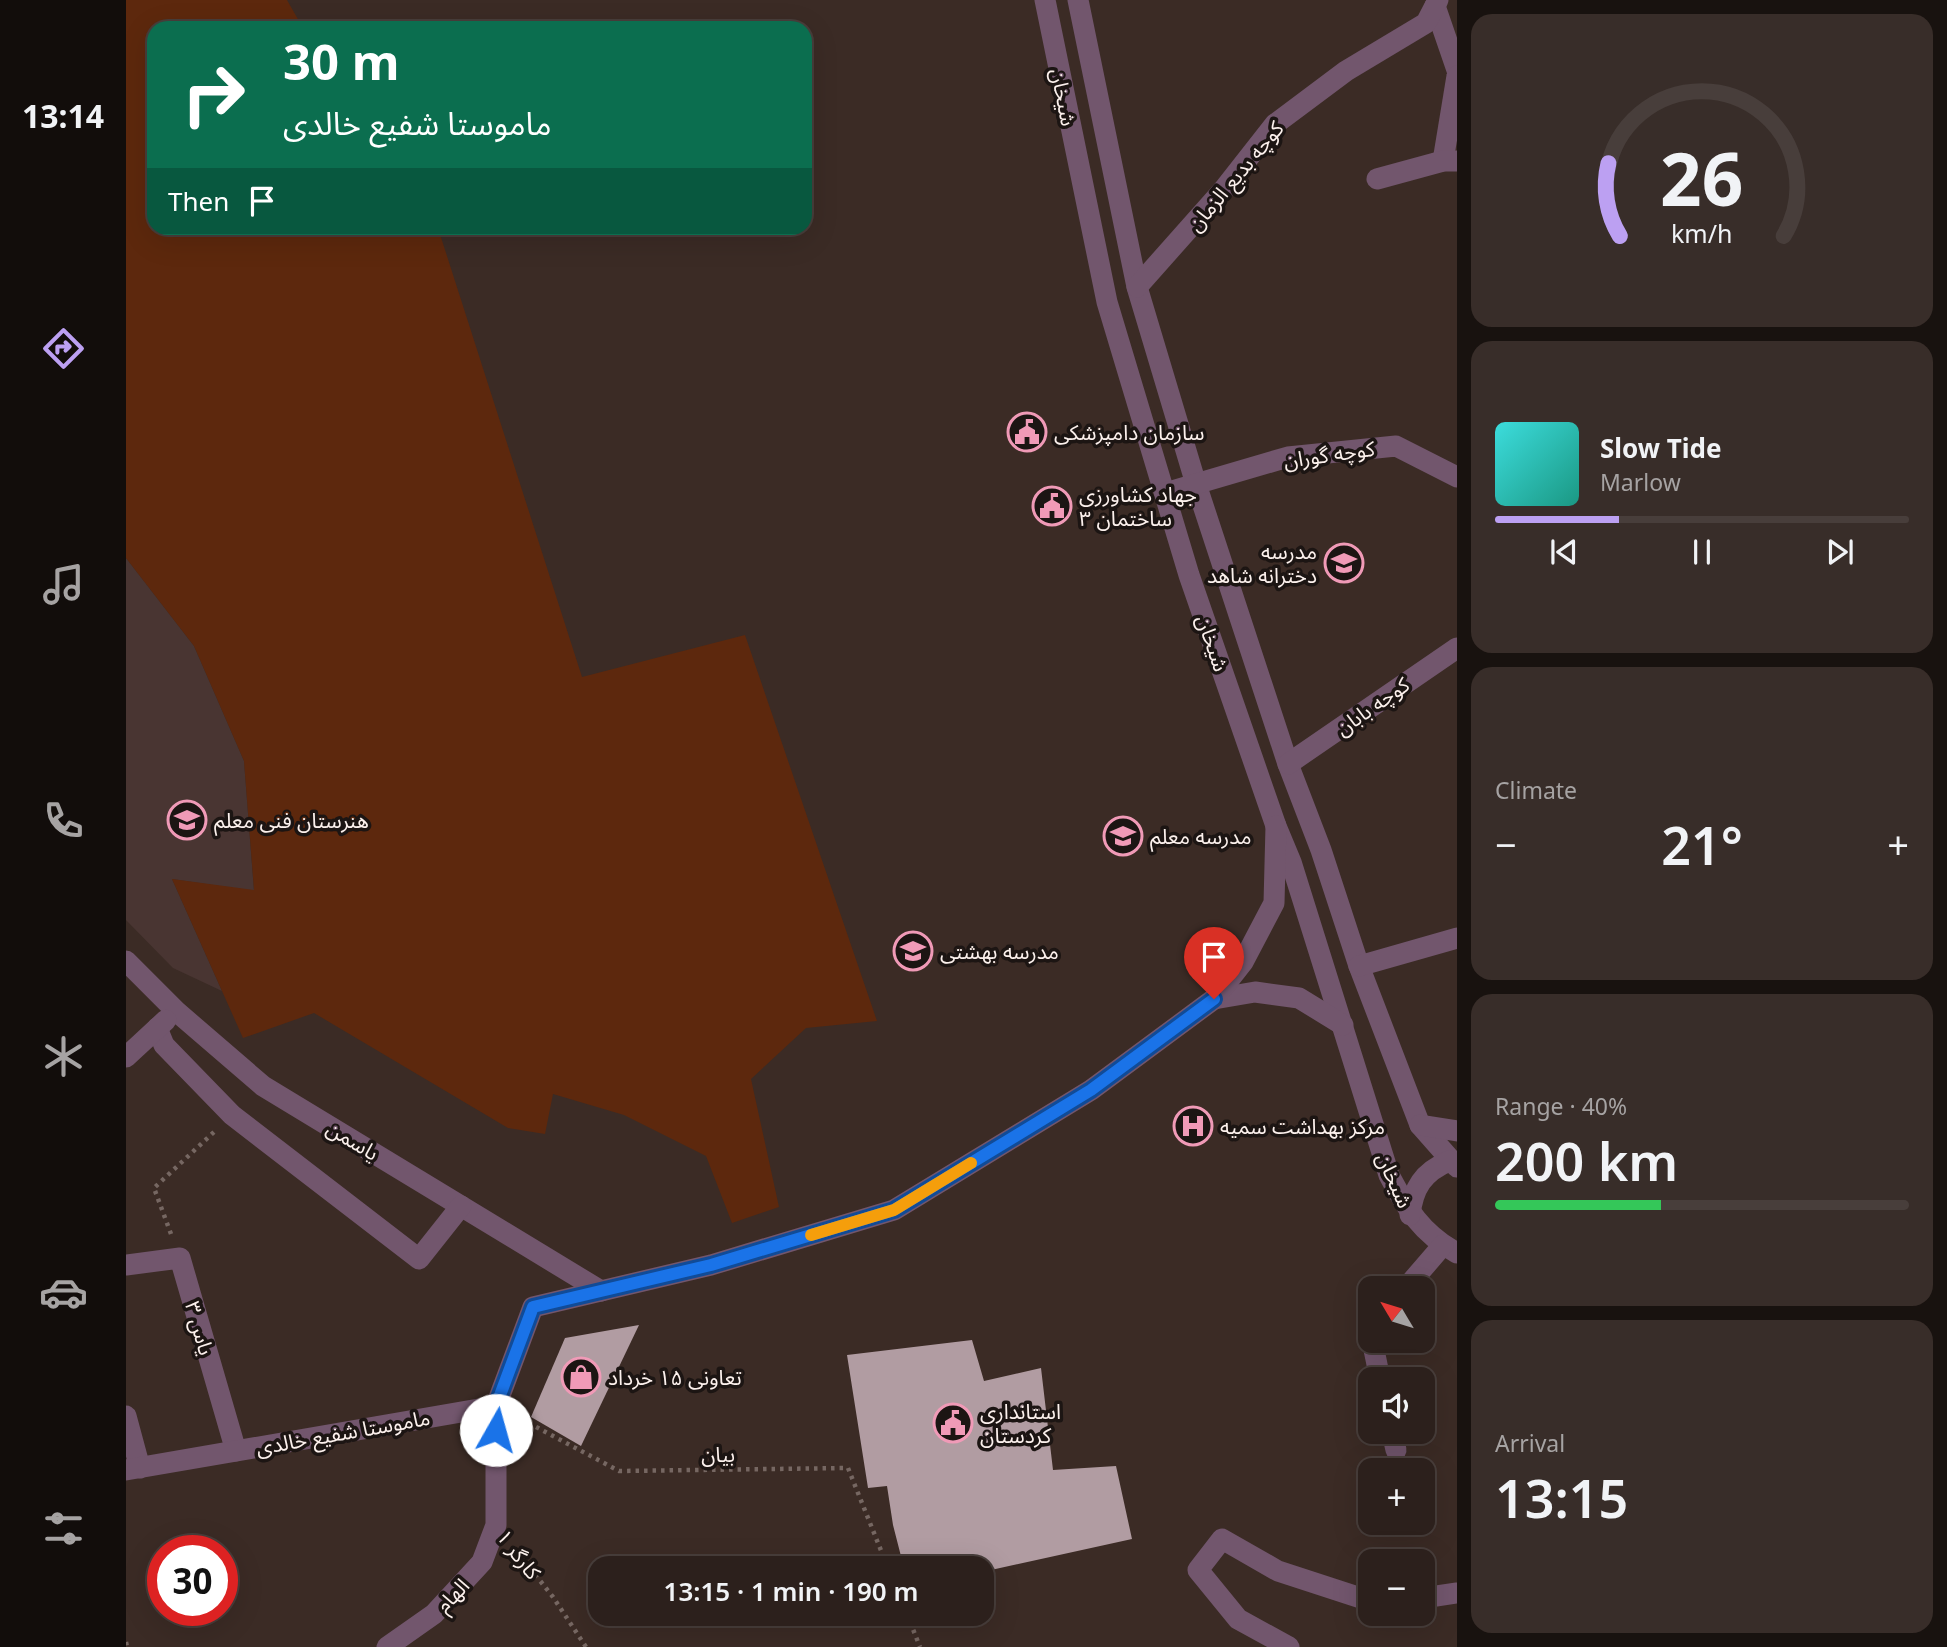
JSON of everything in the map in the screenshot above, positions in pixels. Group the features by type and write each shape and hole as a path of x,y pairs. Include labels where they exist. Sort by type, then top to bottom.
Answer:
{"street":[{"name":"شیخان","path":"1045,0 1107,302 1189,575 1291,862 1389,1175 1410,1215 1450,1249"},
{"name":"شیخان","path":"1078,0 1138,287 1196,484 1288,764 1321,850 1359,966 1420,1125 1453,1164"},
{"name":"کوچه بدیع الزمان","path":"1138,287 1224,189 1275,124 1346,71 1426,23 1437,3"},
{"path":"1437,3 1457,70"},
{"path":"1377,179 1450,161 1457,76"},
{"name":"کوچه گوران","path":"1164,493 1288,457 1396,446 1457,477"},
{"name":"کوچه بابان","path":"1288,764 1457,648"},
{"path":"496,1406 533,1307 711,1265 894,1210 1091,1090 1214,999 1243,962 1274,903 1276,825"},
{"path":"1359,966 1457,938"},
{"name":"یاسمن","path":"126,961 176,1011 263,1086 601,1291"},
{"path":"1214,999 1255,992 1299,998 1343,1025"},
{"path":"126,1057 176,1011"},
{"path":"157,1028 164,1045 232,1115 419,1259 461,1206"},
{"path":"1420,1125 1457,1131"},
{"path":"1410,1215 1412,1195 1421,1180 1435,1167 1453,1164"},
{"path":"1420,1276 1450,1249"},
{"path":"126,1265 180,1258"},
{"name":"یاس ۳","path":"180,1258 236,1451"},
{"name":"ماموستا شفیع خالدی","path":"133,1469 496,1406"},
{"name":"کارگر ۱","path":"496,1406 496,1525"},
{"path":"126,1416 133,1469"},
{"name":"الهام","path":"387,1647 434,1614 482,1562 496,1525"},
{"path":"1289,1647 1238,1619 1198,1570 1222,1539 1278,1572 1358,1597"},
{"path":"1435,1596 1457,1593"}],"path":[{"path":"180,1258 154,1188 232,1115"},
{"name":"بیان","path":"496,1406 619,1471 848,1468 883,1556"},
{"name":"کارگر ۱","path":"496,1525 553,1597 586,1647"},
{"path":"912,1626 920,1647"},
{"path":"126,1642 127,1647"}],"shaded area":[{"path":"126,0 287,0 299,21 147,21 147,235 440,235 582,677 745,635 877,1021 806,1028 751,1079 779,1207 732,1223 706,1156 624,1115 553,1094 545,1134 508,1128 314,1013 243,1038 172,879 254,890 244,761 194,646 126,558"},
{"name":"هنرستان فنی معلم","path":"126,558 194,646 244,761 254,891 172,879 222,991 173,968 126,920"}],"building":[{"name":"تعاونی ۱۵ خرداد","path":"639,1325 581,1446 531,1417 565,1338"},
{"name":"استانداری کردستان","path":"972,1340 984,1381 1041,1368 1053,1470 1116,1466 1132,1539 994,1569 994,1556 901,1556 887,1486 868,1488 847,1355"}],"slow traffic":[{"path":"811,1235 894,1210 971,1163"}],"place":[{"name":"سازمان دامپزشکی","path":"1027,432"},
{"name":"جهاد کشاورزی ساختمان ۳","path":"1052,506"},
{"name":"مدرسه دخترانه شاهد","path":"1344,563"},
{"name":"هنرستان فنی معلم","path":"187,820"},
{"name":"مدرسه معلم","path":"1123,836"},
{"name":"مدرسه بهشتی","path":"913,951"},
{"name":"مرکز بهداشت سمیه","path":"1193,1126"},
{"name":"تعاونی ۱۵ خرداد","path":"581,1377"},
{"name":"استانداری کردستان","path":"953,1423"}],"route":[{"path":"496,1430 496,1406 533,1307 711,1265 894,1210 1091,1090 1214,999"}]}
